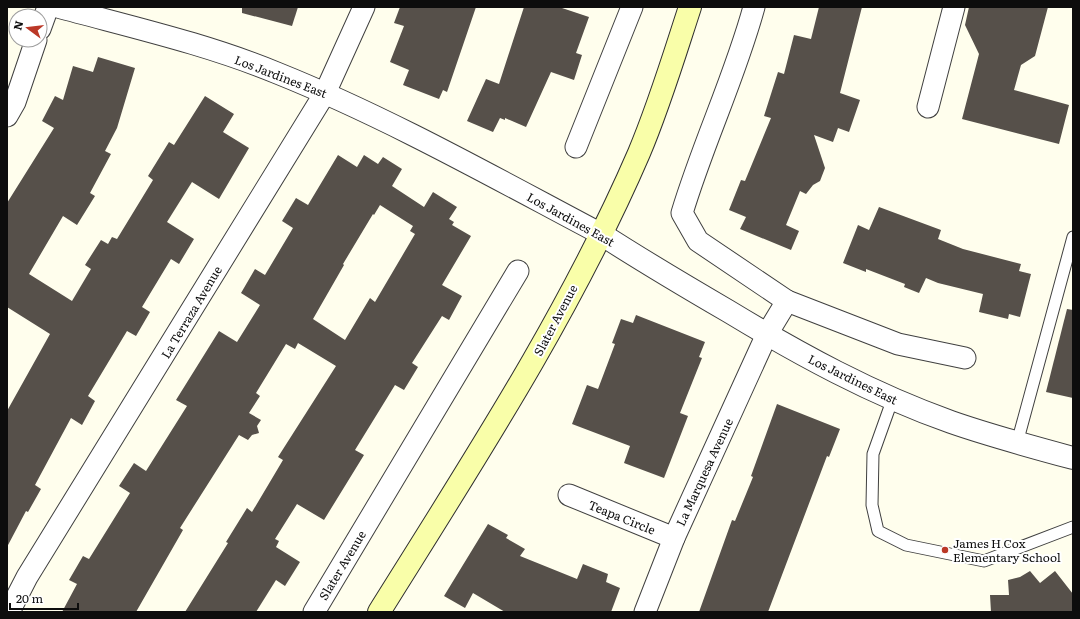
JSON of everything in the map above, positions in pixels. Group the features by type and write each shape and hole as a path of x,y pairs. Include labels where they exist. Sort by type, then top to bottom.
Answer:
{"main road":[{"name":"Slater Avenue","path":"379,612 523,380 601,234 639,152 664,85 684,8"}],"street":[{"name":"Los Jardines East","path":"58,7 196,44 276,72 325,93 383,120 601,234 822,366 951,422 1017,443 1073,458"},
{"name":"La Terraza Avenue","path":"9,612 28,577 325,93 364,7"},
{"path":"576,147 632,7"},
{"path":"754,7 724,98 694,174 682,213 698,242 787,301 898,344 965,358"},
{"path":"928,107 954,7"},
{"path":"7,116 15,102 33,48"},
{"name":"Slater Avenue","path":"314,612 518,271"},
{"name":"La Marquesa Avenue","path":"645,612 674,538 767,334 787,301"},
{"name":"Teapa Circle","path":"569,495 674,538"}],"lane":[{"path":"1017,443 1073,237"},
{"path":"893,398 873,454 872,505 878,531 906,545 984,561 1073,527"}],"building":[{"path":"242,7 298,7 292,26 242,13"},
{"path":"400,7 476,7 447,92 443,90 439,99 403,85 409,70 390,62 404,26 394,23"},
{"path":"524,7 559,7 589,17 576,53 582,55 574,80 551,72 526,127 505,118 505,120 500,118 493,132 467,121 486,79 499,84"},
{"path":"819,7 862,7 840,93 860,100 849,132 838,128 833,142 814,135 825,168 820,181 813,185 806,194 800,191 786,225 799,231 791,250 740,229 746,217 729,210 741,180 745,181 771,118 764,116 778,72 784,74 794,35 811,39"},
{"path":"969,7 1048,7 1035,56 1021,65 1014,90 1069,105 1059,144 962,119 979,54 965,25"},
{"path":"98,57 135,68 117,128 105,151 111,154 90,193 95,196 77,225 63,216 29,274 72,301 91,269 85,265 101,240 108,244 112,237 117,239 153,180 148,176 169,142 174,145 205,96 234,114 223,132 249,148 219,199 192,182 167,222 194,239 179,264 171,259 142,307 150,312 136,336 127,331 88,396 95,401 82,425 71,418 35,485 41,489 28,512 26,511 7,547 7,411 50,334 7,307 7,203 54,128 42,121 55,96 63,100 73,66 93,72"},
{"path":"338,155 357,167 364,155 378,164 383,157 402,169 392,186 424,207 433,192 457,207 449,219 454,222 452,225 471,236 442,285 462,296 449,320 442,316 412,363 418,367 404,390 395,385 355,450 364,455 324,520 297,504 275,539 279,541 276,547 300,562 285,586 276,580 256,612 185,612 228,543 226,542 247,508 252,512 283,460 278,457 336,366 298,343 295,349 286,344 256,393 260,396 249,413 261,420 257,426 259,433 252,435 248,440 239,435 180,528 183,530 136,612 62,612 77,584 69,580 83,556 89,559 130,493 119,486 134,463 146,471 187,406 176,400 219,331 237,342 260,305 241,293 255,269 265,275 293,228 282,221 296,198 308,205","holes":["380,205 413,226 410,231 415,234 375,302 370,298 345,340 313,319 344,265 343,264"]},
{"path":"879,207 941,230 938,239 963,249 1021,264 1019,271 1031,274 1020,317 1009,314 1008,319 979,312 983,294 938,283 926,278 919,293 904,287 905,284 866,269 866,272 843,263 858,225 869,230"},
{"path":"1067,309 1073,310 1073,398 1046,392"},
{"path":"636,315 705,342 699,357 702,358 680,413 688,416 664,478 624,463 630,446 572,424 587,385 598,389 615,344 612,343 621,319 633,323"},
{"path":"777,404 840,429 829,457 827,456 768,612 699,612 732,520 735,521 753,477 751,476"},
{"path":"488,524 508,535 506,538 525,549 520,556 577,579 583,564 608,574 606,582 620,588 611,612 505,612 473,593 465,608 444,596"},
{"path":"1030,571 1040,583 1055,571 1073,594 1073,612 991,612 990,595 1009,595 1008,580 1020,577"}],"place":[{"name":"James H Cox Elementary School","path":"945,550"}]}
